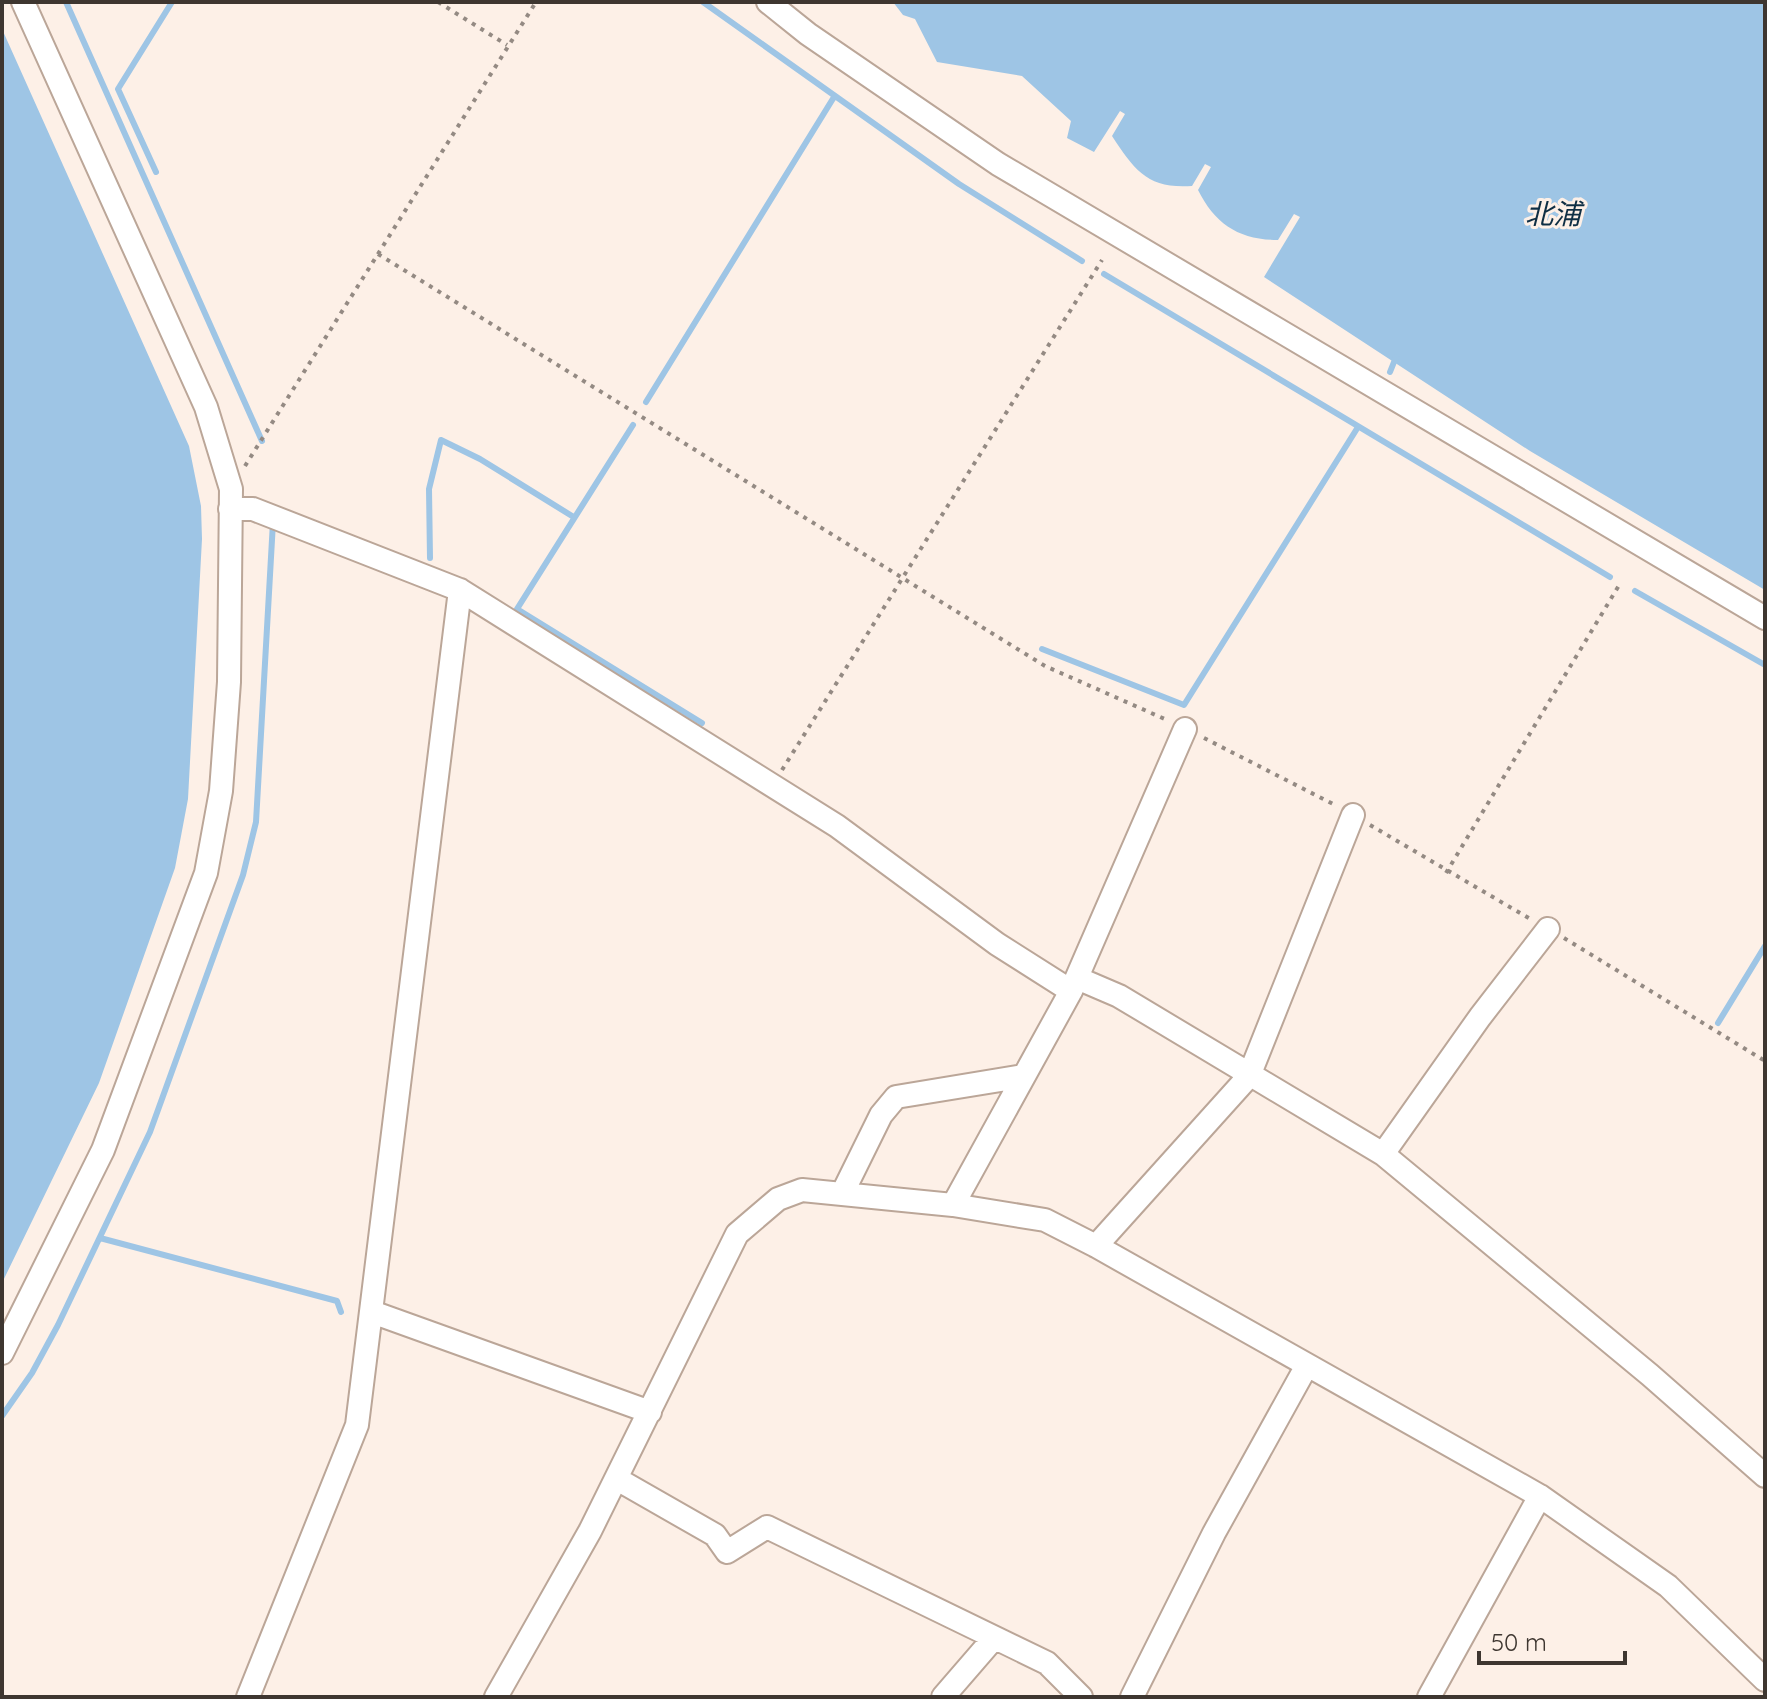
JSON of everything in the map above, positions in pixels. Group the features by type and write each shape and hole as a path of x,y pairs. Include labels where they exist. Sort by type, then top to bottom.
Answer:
{"street":[{"path":"2,1353 103,1150 206,873 221,791 229,682 230,499 206,407 23,2"},
{"path":"768,2 808,34 1011,172 1765,618"},
{"path":"230,499 460,590 837,826 997,944 1074,984 1119,996 1383,1154 1650,1375 1765,1476"},
{"path":"248,1697 357,1425 460,590"},
{"path":"953,1205 1074,984 1185,729"},
{"path":"1096,1246 1249,1076 1353,815"},
{"path":"1383,1154 1480,1017 1548,929"},
{"path":"843,1192 881,1115 896,1097 1024,1076"},
{"path":"496,1697 617,1479 737,1234 778,1199 802,1190 953,1205 1045,1220 1540,1496 1668,1586 1765,1680"},
{"path":"372,1312 650,1412"},
{"path":"1132,1697 1214,1533 1306,1367"},
{"path":"617,1479 715,1535 727,1552 767,1527 1047,1663 1081,1697"},
{"path":"1429,1697 1540,1496"},
{"path":"943,1697 994,1638"}],"path":[{"path":"438,2 507,45"},
{"path":"230,499 378,254 536,2"},
{"path":"378,254 1045,666 1185,729 1353,815 1765,1061"},
{"path":"772,785 1102,260"},
{"path":"1446,873 1621,582"}],"water":[{"name":"北浦","path":"893,2 1765,2 1765,590 1530,451 1264,277 1300,217 1294,214 1278,240 1251,237 1230,228 1212,212 1198,190 1211,167 1205,164 1192,186 1153,181 1136,168 1112,136 1125,114 1120,111 1094,152 1067,138 1071,121 1022,76 937,62 915,19 903,15"},
{"path":"2,29 189,446 201,506 202,539 188,799 175,868 99,1083 2,1283"}],"waterway":[{"path":"66,2 262,441"},
{"path":"156,172 118,89 172,2"},
{"path":"703,2 959,184 1082,261"},
{"path":"646,402 834,97"},
{"path":"1104,274 1610,577"},
{"path":"1390,372 1396,357"},
{"path":"633,425 517,609 702,723"},
{"path":"1042,649 1184,705 1358,427"},
{"path":"430,558 429,489 441,440 480,459 572,516"},
{"path":"2,1416 32,1373 58,1325 150,1132 243,875 256,822 273,522"},
{"path":"1635,591 1765,665"},
{"path":"1718,1023 1765,946"},
{"path":"100,1238 337,1301 341,1312"}]}
